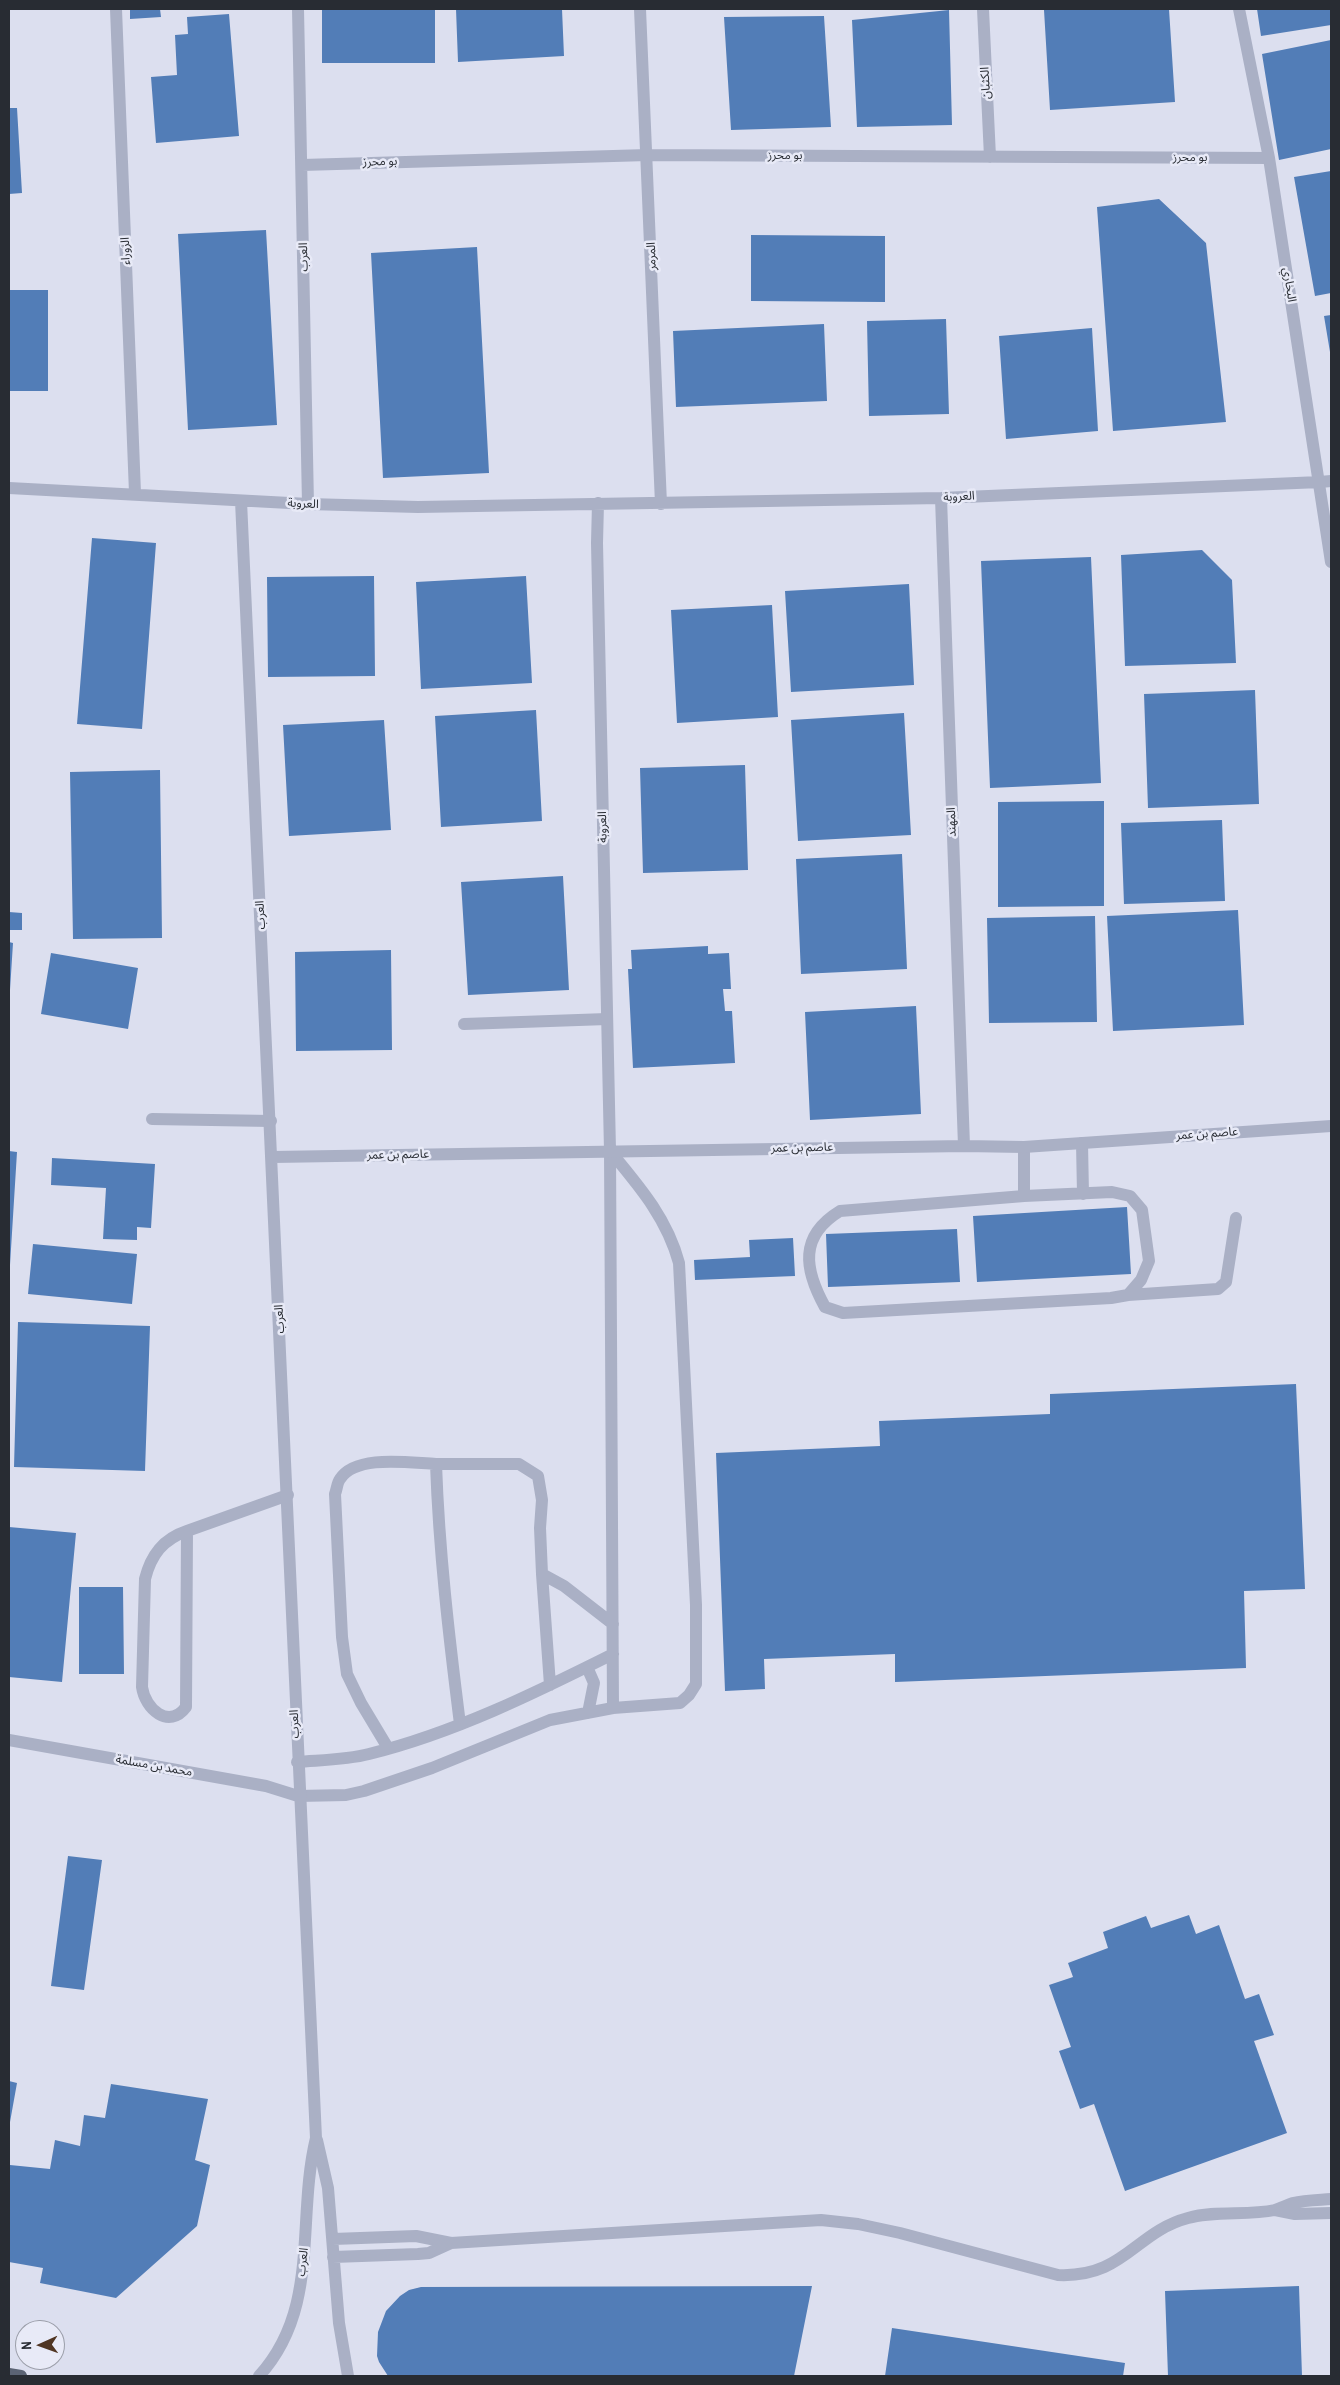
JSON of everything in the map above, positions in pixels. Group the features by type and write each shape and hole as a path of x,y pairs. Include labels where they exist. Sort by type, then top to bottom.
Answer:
{"main road":[{"path":"9,2374 21,2376"}],"street":[{"name":"الزوراء","path":"116,9 135,494"},
{"name":"العرب","path":"298,9 308,504"},
{"name":"المرمر","path":"640,9 648,155 661,504"},
{"name":"الكثبان","path":"983,9 990,157"},
{"name":"البخاري","path":"1238,9 1268,158 1326,481 1331,562"},
{"name":"بو محرز","path":"302,165 648,155 1268,158"},
{"name":"العروبة","path":"9,488 308,504 418,507 941,498 1326,481"},
{"name":"المهند","path":"941,498 964,1146"},
{"name":"العرب","path":"241,500 288,1496 298,1796 316,2138 326,2175 342,2354 348,2376"},
{"name":"العروبة","path":"598,503 597,553 610,1150 613,1708"},
{"path":"464,1024 607,1019"},
{"path":"152,1119 271,1121"},
{"name":"عاصم بن عمر","path":"273,1157 610,1150 1024,1147 1331,1126"},
{"path":"1082,1142 1083,1194"},
{"path":"1024,1147 1024,1196"},
{"name":"محمد بن مسلمة","path":"9,1740 266,1786 298,1796 346,1795 364,1791 432,1768 550,1720 613,1708 680,1702 689,1695 696,1684 696,1605 679,1263 673,1240 661,1217 610,1150"},
{"path":"1128,1295 1141,1280 1148,1260 1142,1210 1130,1196 1112,1192 1024,1196 840,1211 827,1218 813,1234 809,1256 813,1285 825,1307 843,1313 1111,1298 1128,1295 1218,1289 1226,1282 1236,1218"},
{"path":"388,1748 361,1704 347,1674 342,1637 335,1494 339,1480 347,1471 362,1463 519,1464 538,1476 542,1500 540,1528 550,1686"},
{"path":"436,1464 439,1531 448,1630 460,1724"},
{"path":"187,1531 186,1707 175,1716 160,1715 150,1708 144,1698 142,1687 145,1579 149,1562 157,1550 173,1536 187,1531 288,1496"},
{"path":"542,1574 564,1586 613,1624"},
{"path":"297,1762 368,1755 460,1724 550,1686 613,1654"},
{"path":"587,1667 594,1683 588,1712"},
{"name":"العرب","path":"259,2376 284,2343 292,2322 304,2262 311,2168 316,2138"},
{"path":"1275,2210 1294,2203 1331,2199"},
{"path":"333,2239 416,2236 451,2243 821,2220 858,2224 1058,2275 1074,2276 1111,2265 1156,2232 1188,2218 1206,2214 1275,2210 1295,2214 1331,2212"},
{"path":"333,2257 418,2254 435,2251 451,2243"}],"building":[{"path":"130,9 160,9 161,17 130,19"},
{"path":"322,9 435,9 435,63 322,63"},
{"path":"456,9 562,9 564,56 458,62"},
{"path":"1169,9 1175,102 1050,110 1044,10"},
{"path":"1257,9 1331,9 1331,25 1261,36"},
{"path":"949,10 952,125 857,127 852,20"},
{"path":"229,14 239,136 156,143 151,77 177,75 175,35 188,34 187,17"},
{"path":"824,16 831,127 731,130 724,17"},
{"path":"1331,40 1331,149 1279,160 1262,54"},
{"path":"9,108 17,108 22,193 9,194"},
{"path":"1331,171 1331,293 1315,296 1294,177"},
{"path":"1159,199 1206,243 1226,422 1113,431 1097,207"},
{"path":"266,230 277,425 188,430 178,234"},
{"path":"751,235 885,236 885,302 751,301"},
{"path":"477,247 489,473 383,478 371,253"},
{"path":"9,290 48,290 48,391 9,391"},
{"path":"1331,315 1331,352 1330,352 1324,316"},
{"path":"946,319 949,414 869,416 867,321"},
{"path":"824,324 827,401 676,407 673,331"},
{"path":"1092,328 1098,431 1006,439 999,336"},
{"path":"92,538 156,543 142,729 77,724"},
{"path":"1202,550 1232,580 1236,663 1125,666 1121,555"},
{"path":"1091,557 1101,783 990,788 981,561"},
{"path":"374,576 375,676 268,677 267,577"},
{"path":"526,576 532,683 421,689 416,582"},
{"path":"909,584 914,685 791,692 785,591"},
{"path":"772,605 778,717 677,723 671,610"},
{"path":"1255,690 1259,804 1148,808 1144,694"},
{"path":"536,710 542,821 441,827 435,716"},
{"path":"904,713 911,835 798,841 791,720"},
{"path":"384,720 391,830 289,836 283,725"},
{"path":"745,765 748,870 643,873 640,768"},
{"path":"160,770 162,938 73,939 70,772"},
{"path":"1104,801 1104,906 998,907 998,802"},
{"path":"1222,820 1225,901 1124,904 1121,823"},
{"path":"902,854 907,969 801,974 796,859"},
{"path":"563,876 569,990 468,995 461,882"},
{"path":"1238,910 1244,1025 1113,1031 1107,916"},
{"path":"9,912 22,913 22,930 9,930"},
{"path":"1095,916 1097,1022 989,1023 987,918"},
{"path":"9,942 13,943 10,990 9,990"},
{"path":"708,946 708,954 729,953 731,989 723,989 725,1011 732,1011 735,1063 633,1068 628,969 632,969 631,950"},
{"path":"391,950 392,1050 296,1051 295,952"},
{"path":"51,953 138,968 128,1029 41,1014"},
{"path":"916,1006 921,1114 810,1120 805,1012"},
{"path":"9,1151 17,1152 10,1265 9,1265"},
{"path":"52,1158 155,1164 151,1228 137,1227 137,1240 103,1239 106,1188 51,1185"},
{"path":"1127,1207 1131,1274 977,1282 973,1216"},
{"path":"957,1229 960,1282 828,1287 826,1234"},
{"path":"793,1238 795,1276 695,1280 694,1260 750,1257 749,1240"},
{"path":"33,1244 137,1254 132,1304 28,1294"},
{"path":"18,1322 150,1326 145,1471 14,1467"},
{"path":"1296,1384 1305,1589 1244,1591 1246,1668 895,1682 895,1654 764,1659 765,1689 725,1691 716,1453 880,1446 879,1421 1050,1414 1050,1394"},
{"path":"9,1527 76,1533 62,1682 9,1677"},
{"path":"79,1587 123,1587 124,1674 79,1674"},
{"path":"68,1856 102,1860 84,1990 51,1986"},
{"path":"1189,1915 1196,1934 1219,1925 1245,1999 1259,1994 1274,2035 1254,2041 1287,2133 1125,2191 1094,2104 1080,2109 1059,2051 1071,2047 1049,1985 1073,1977 1068,1963 1108,1948 1103,1932 1146,1916 1151,1928"},
{"path":"9,2081 17,2083 10,2122 9,2122"},
{"path":"111,2084 208,2099 195,2160 210,2165 197,2226 116,2298 40,2283 43,2268 9,2262 10,2165 50,2169 55,2140 80,2146 84,2115 105,2118"},
{"path":"812,2286 794,2376 388,2376 377,2356 378,2332 386,2311 400,2296 409,2290 421,2287"},
{"path":"1299,2286 1302,2376 1168,2376 1165,2291"},
{"path":"892,2328 1125,2363 1123,2376 885,2376"}]}
